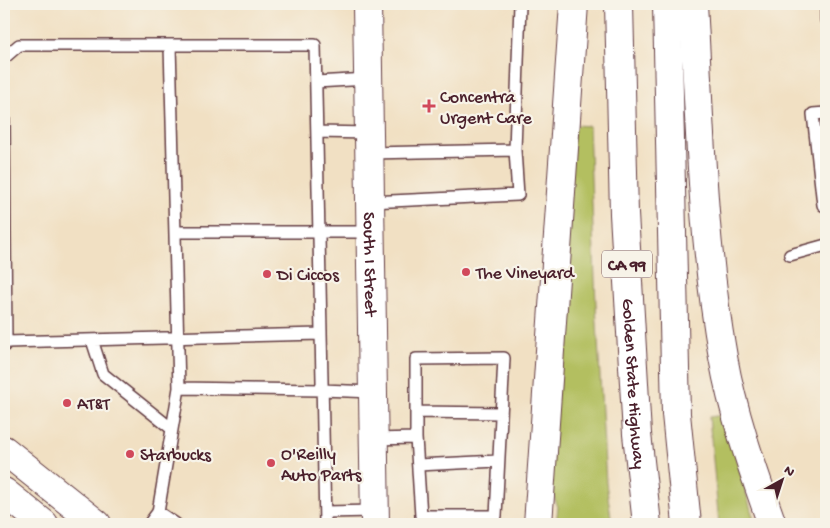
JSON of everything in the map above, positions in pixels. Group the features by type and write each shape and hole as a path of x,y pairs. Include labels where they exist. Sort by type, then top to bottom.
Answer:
{"main road":[{"name":"South I Street","path":"367,4 374,518"},
{"path":"538,524 574,4"},
{"name":"Golden State Highway","path":"620,4 624,214 637,434 647,524"},
{"name":"CA 99","path":"667,4 676,414 687,524"},
{"path":"692,4 704,193 714,294 723,359 759,488 772,524"},
{"path":"4,450 97,524"},
{"path":"4,492 44,524"}],"lane":[{"path":"370,202 518,195 515,150 520,4"},
{"path":"826,4 826,20"},
{"path":"4,58 18,45 315,45 325,524 313,524"},
{"path":"149,524 158,512 179,388 170,45"},
{"path":"316,82 368,79"},
{"path":"825,209 813,114 826,114"},
{"path":"4,119 5,344 178,337 321,334"},
{"path":"317,132 369,143 481,150 515,150"},
{"path":"175,232 371,232"},
{"path":"790,255 826,245"},
{"path":"92,340 103,374 172,429"},
{"path":"504,358 496,516 421,516 416,412 416,359 504,358"},
{"path":"179,388 373,392"},
{"path":"416,412 501,413"},
{"path":"374,439 416,438"},
{"path":"418,466 498,461"},
{"path":"158,512 176,524"},
{"path":"324,512 374,518"}],"green space":[{"path":"574,125 589,126 596,305 606,483 612,524 556,524 558,507 549,486"},
{"path":"724,415 755,524 719,524 709,417"}],"place":[{"name":"Concentra Urgent Care","path":"429,106"},
{"name":"The Vineyard","path":"466,272"},
{"name":"Di Ciccos","path":"267,274"},
{"name":"AT&T","path":"67,403"},
{"name":"Starbucks","path":"130,454"},
{"name":"O'Reilly Auto Parts","path":"271,463"}]}
